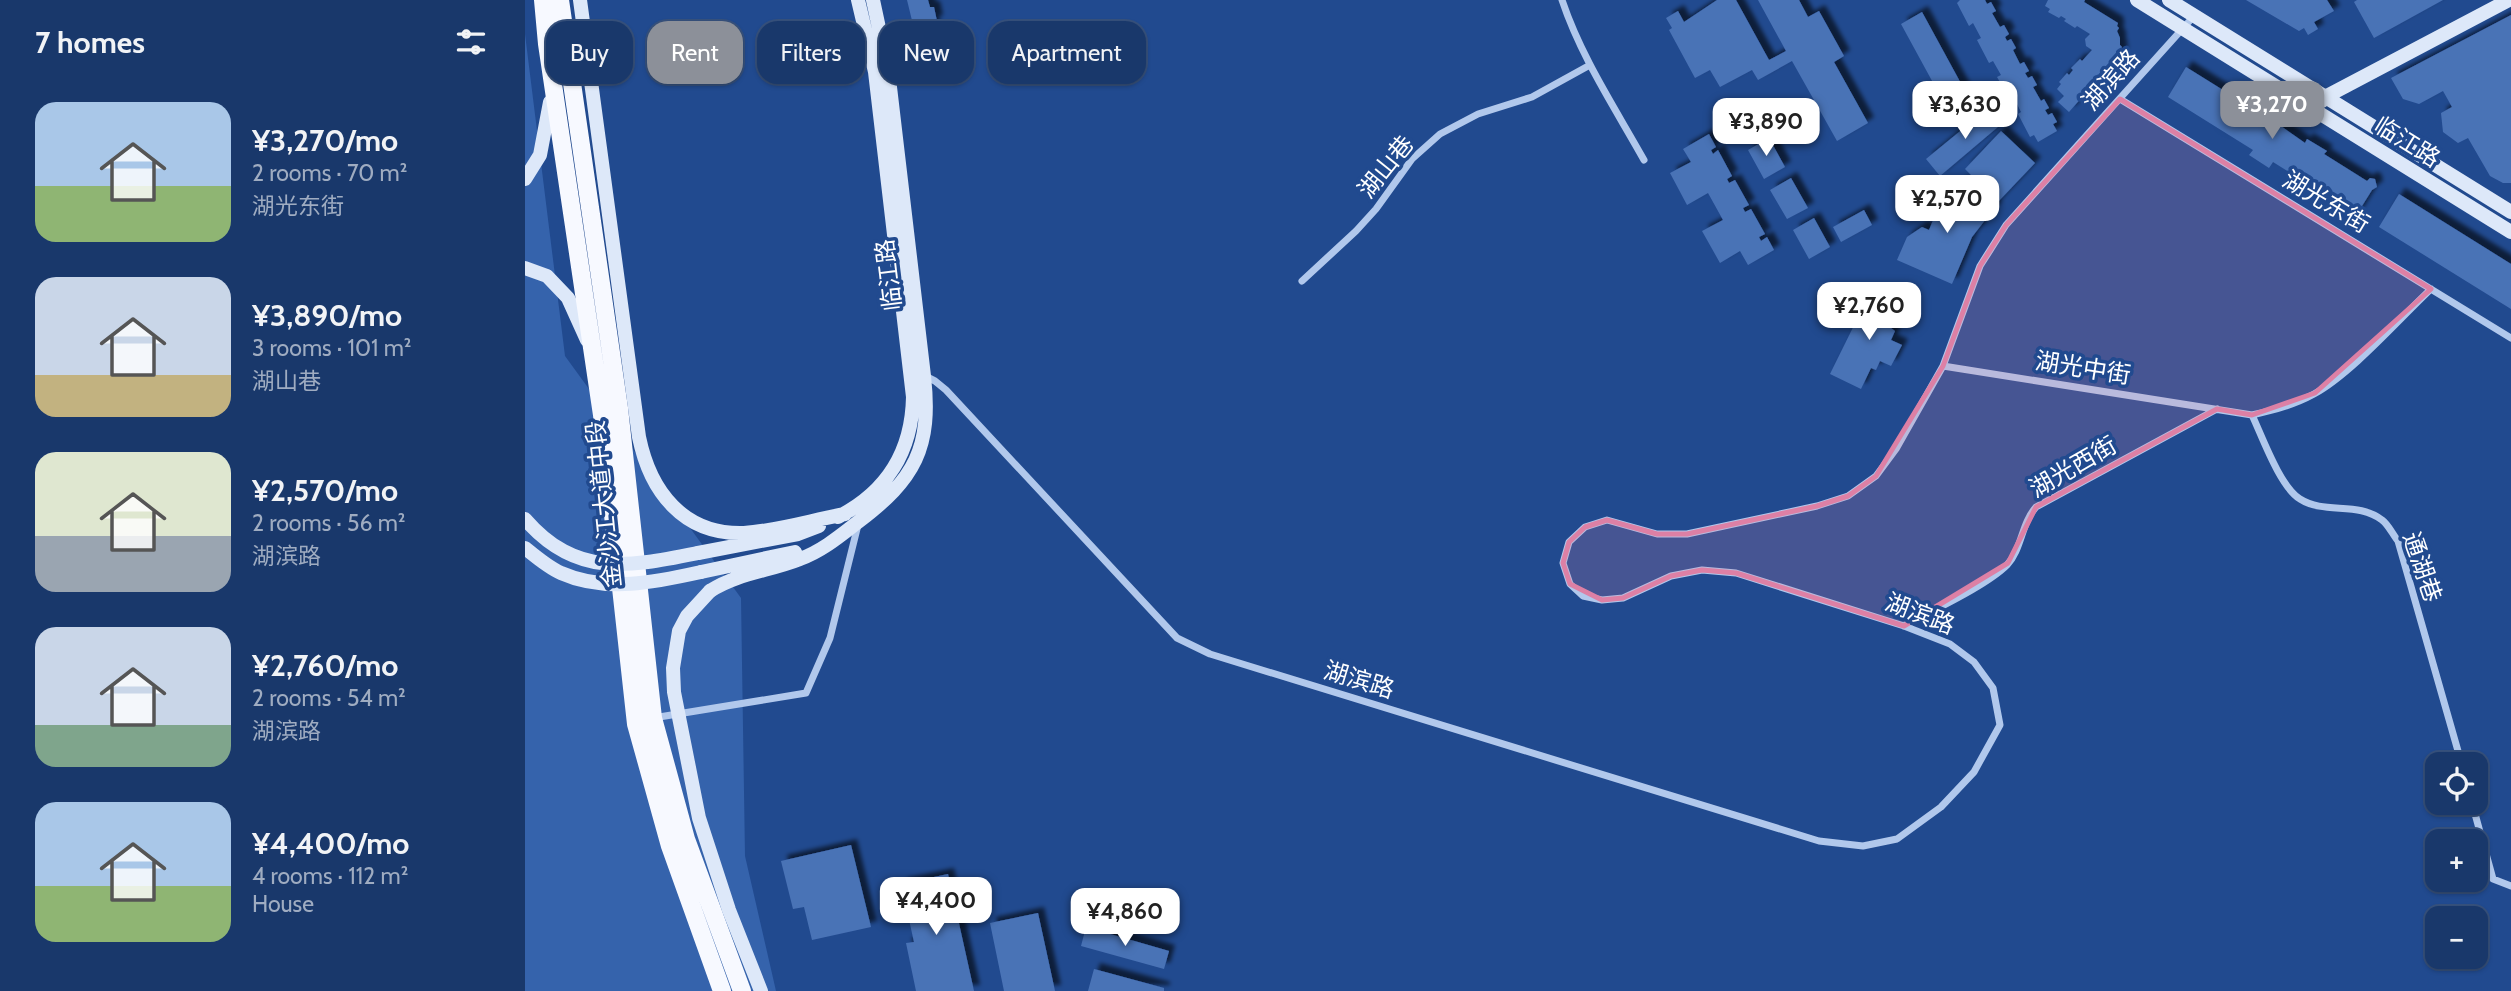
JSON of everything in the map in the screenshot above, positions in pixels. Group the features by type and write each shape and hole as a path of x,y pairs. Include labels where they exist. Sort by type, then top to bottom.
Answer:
{"main road":[{"name":"金沙江大道中段","path":"543,0 546,27"},
{"name":"金沙江大道中段","path":"560,0 619,408 653,718 686,839 742,991"},
{"path":"580,0 643,458 651,478 676,510 708,528 726,532 751,532 845,514"},
{"name":"临江路","path":"858,0 875,72 917,377 926,422 915,463 892,495 859,521"},
{"name":"临江路","path":"845,514 881,484 896,466 907,445 913,422 917,377 888,69 873,0"},
{"name":"临江路","path":"2169,0 2508,206"},
{"path":"2316,112 2325,97 2509,0"},
{"name":"临江路","path":"2143,2 2511,232"},
{"path":"525,179 540,155 549,119 552,84"},
{"name":"金沙江大道中段","path":"553,84 602,415 636,724 670,846 722,991"},
{"path":"2492,222 2508,206"},
{"path":"525,268 547,276 568,298 593,354"},
{"path":"525,519 540,537 570,556 607,565 653,562 798,534 845,514"},
{"path":"525,548 561,573 603,584 653,583 811,547 859,521"},
{"path":"761,991 729,910 699,818 674,692 673,668 680,631 687,616 710,591 725,581 814,553 859,521"}],"street":[{"path":"1562,0 1570,26 1644,160"},
{"name":"湖滨路","path":"917,377 935,381 946,390 1177,638 1210,654 1819,841 1863,846 1897,839 1941,807 1973,772 2000,725 1993,688 1974,662 1949,644 1904,626 1736,573 1702,570 1671,576 1623,598 1602,600 1583,596 1570,584 1563,563 1569,542 1585,527 1607,520 1657,534 1687,534 1817,506 1848,496 1876,476 1896,449 1943,366 1980,266 2005,225 2194,16"},
{"name":"湖山巷","path":"1302,281 1356,231 1376,209 1412,159 1440,134 1478,114 1532,97 1590,65"},
{"name":"湖光东街","path":"2120,99 2511,338"},
{"path":"2252,415 2284,407 2315,393 2347,368 2431,289"},
{"name":"湖光中街","path":"1943,366 2252,415"},
{"name":"湖光西街","path":"1904,626 1993,576 2008,563 2018,546 2027,517 2036,507 2217,409"},
{"name":"通湖巷","path":"2252,415 2280,475 2298,498 2322,508 2361,510 2383,520 2398,541 2458,752"},
{"path":"653,718 806,693 830,638 859,521"},
{"path":"2475,815 2493,880 2511,886"}],"highlighted area":[{"path":"2120,99 2431,289 2315,393 2252,415 2217,409 2036,507 2008,563 1904,626 1736,573 1702,570 1671,576 1623,598 1602,600 1570,584 1563,563 1569,542 1585,527 1607,520 1657,534 1687,534 1817,506 1848,496 1876,476 1943,366 1980,266 2006,225"}],"shaded area":[{"path":"525,34 565,356 741,598 745,856 776,991 525,991"}],"building":[{"path":"907,0 928,0 930,7 934,7 937,21 912,21"},
{"path":"1717,0 1736,0 1769,60 1786,51 1758,0 1799,0 1808,17 1819,11 1844,56 1834,62 1868,123 1837,141 1792,61 1758,80 1752,70 1720,87 1710,70 1695,78 1669,30 1672,28 1666,18 1678,11 1684,22"},
{"path":"1960,0 1985,0 1987,4 1991,2 1996,11 1992,13 2000,27 2004,25 2009,34 2005,37 2007,41 2011,39 2020,64 2024,62 2029,71 2025,73 2028,78 2032,76 2037,85 2033,87 2041,101 2044,99 2049,108 2045,110 2048,115 2052,113 2057,122 2053,124 2057,131 2038,142 2034,135 2030,137 2018,114 2021,112 2014,98 2010,100 1997,77 2001,75 1993,61 1989,63 1977,40 1981,38 1973,23 1969,26 1957,3"},
{"path":"2048,0 2085,0 2084,2 2118,23 2119,28 2117,31 2122,47 2120,50 2123,52 2096,82 2099,85 2086,99 2083,96 2069,112 2058,102 2064,96 2057,89 2061,84 2059,82 2073,70 2071,68 2092,50 2086,46 2085,39 2090,34 2077,26 2075,28 2061,16 2059,18 2048,12 2050,9 2045,6"},
{"path":"2246,0 2327,0 2334,11 2314,22 2318,29 2308,35 2304,28 2299,31"},
{"path":"2443,0 2374,38 2354,2"},
{"path":"1922,12 1976,111 1955,123 1901,24"},
{"path":"2511,15 2511,183 2503,183 2490,176 2468,138 2458,143 2443,132 2441,113 2452,107 2443,91 2419,104 2403,99 2391,78"},
{"path":"2186,67 2247,105 2245,109 2269,123 2271,119 2305,143 2307,139 2327,151 2324,154 2367,181 2370,178 2375,179 2377,187 2372,190 2357,214 2273,162 2269,168 2249,155 2253,150 2168,97"},
{"path":"1992,105 2005,121 1940,176 1926,159"},
{"path":"2001,131 2035,163 1996,204 1971,181 1974,178 1965,169"},
{"path":"1709,134 1716,147 1711,150 1713,154 1718,150 1732,176 1727,179 1729,183 1735,180 1749,205 1743,208 1745,212 1751,209 1765,234 1759,237 1761,241 1767,237 1774,250 1748,265 1740,251 1720,263 1702,231 1723,220 1708,193 1687,205 1670,173 1691,162 1683,149"},
{"path":"1769,138 1785,167 1764,179 1748,150"},
{"path":"1791,178 1808,208 1787,219 1770,190"},
{"path":"1962,181 1996,206 1972,237 1952,284 1897,260 1907,237 1922,227 1929,230 1934,218"},
{"path":"2399,194 2511,264 2511,309 2379,227"},
{"path":"1864,210 1872,225 1841,242 1833,227"},
{"path":"1814,218 1830,247 1809,259 1793,230"},
{"path":"1871,291 1901,306 1891,328 1895,331 1891,340 1902,345 1891,366 1880,361 1876,370 1871,368 1861,389 1830,374"},
{"path":"851,845 871,927 812,940 804,907 793,909 781,861"},
{"path":"948,874 974,991 916,991 906,943 914,942 901,884"},
{"path":"1038,913 1055,991 1004,991 990,923"},
{"path":"1086,927 1169,951 1164,969 1081,946"},
{"path":"1094,969 1164,988 1164,991 1088,991"}]}
